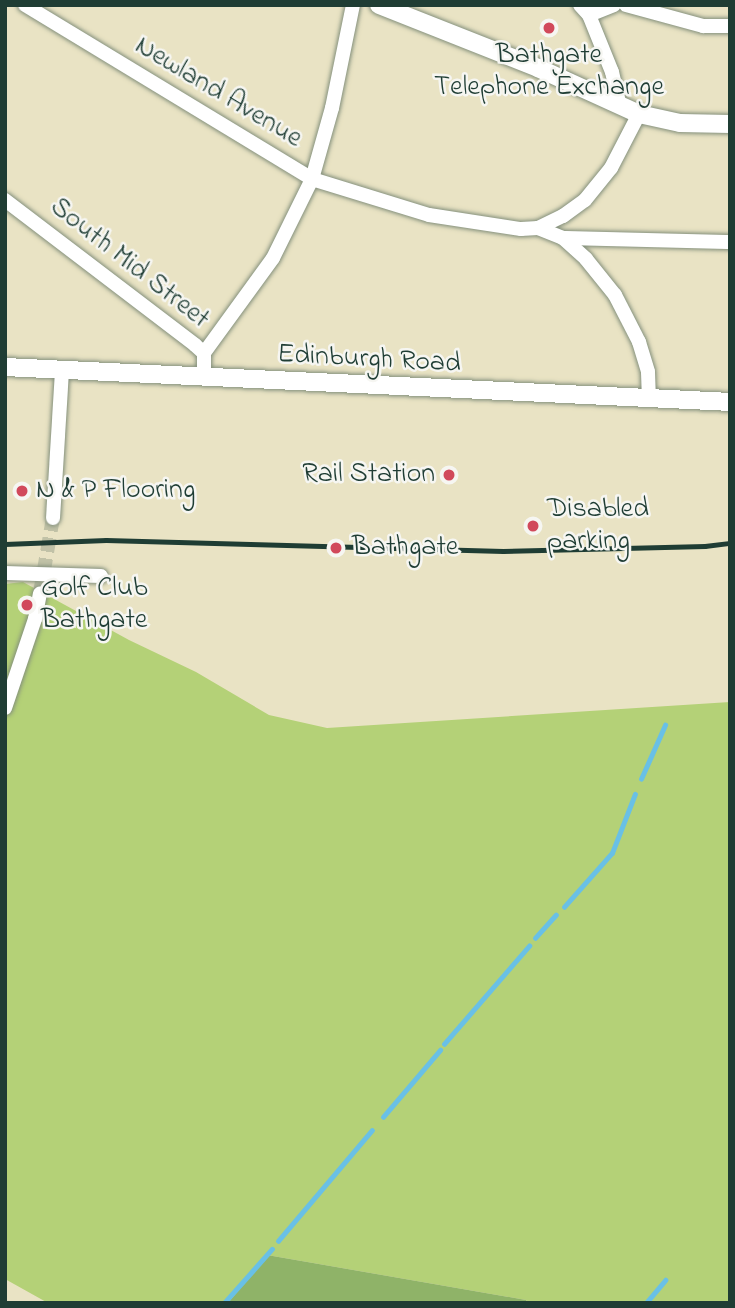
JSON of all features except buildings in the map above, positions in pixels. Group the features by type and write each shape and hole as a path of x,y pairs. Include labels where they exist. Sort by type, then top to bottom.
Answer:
{"main road":[{"path":"379,5 619,103 639,114 680,123 730,124"},
{"name":"Edinburgh Road","path":"5,367 730,402"}],"street":[{"name":"Newland Avenue","path":"25,5 312,179 413,212 486,225 538,228"},
{"path":"204,353 273,258 312,179 332,108 353,5"},
{"path":"614,5 585,10 612,72 619,103"},
{"path":"626,5 703,26 730,26"},
{"path":"538,228 563,216 584,200 611,168 639,114"},
{"name":"South Mid Street","path":"5,200 204,353 204,377"},
{"path":"538,228 563,238 730,242"},
{"path":"563,238 605,282 623,310 639,342 648,372 649,399"},
{"path":"53,518 62,370"},
{"path":"5,573 101,576"},
{"path":"5,708 35,619 40,593"}],"green space":[{"path":"23,582 129,640 196,672 269,715 327,728 730,702 730,1303 527,1303 526,1300 267,1255 228,1303 48,1303 5,1279 5,584"},
{"path":"267,1255 526,1300 527,1303 228,1303"}],"waterway":[{"path":"641,779 665,725"},
{"path":"564,907 612,853 635,794"},
{"path":"535,938 556,915"},
{"path":"444,1044 529,946"},
{"path":"383,1117 440,1050"},
{"path":"278,1241 372,1130"},
{"path":"224,1303 272,1249"},
{"path":"646,1303 665,1280"}],"tunnel":[{"path":"40,593 53,518"}],"railway":[{"path":"5,544 106,540 503,551 705,546 730,543"}],"place":[{"name":"Bathgate Telephone Exchange","path":"549,28"},
{"name":"Rail Station","path":"449,475"},
{"name":"N & P Flooring","path":"22,491"},
{"name":"Disabled parking","path":"533,526"},
{"name":"Bathgate","path":"336,548"},
{"name":"Golf Club Bathgate","path":"27,605"}]}
